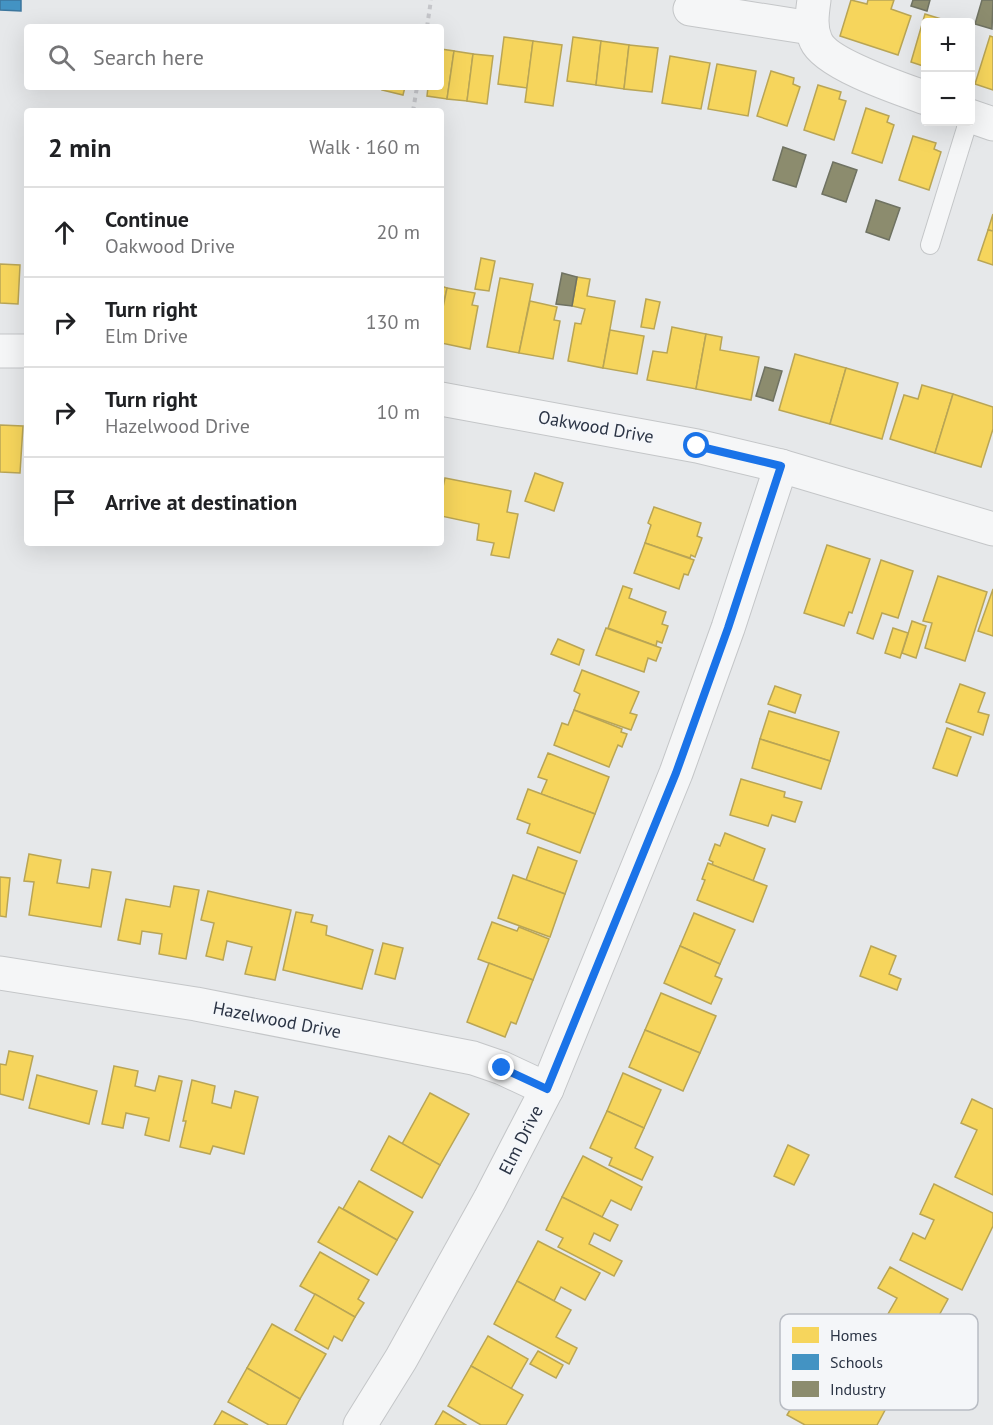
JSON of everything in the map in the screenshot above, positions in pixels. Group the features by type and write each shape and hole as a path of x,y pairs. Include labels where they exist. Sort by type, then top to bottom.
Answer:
{"street":[{"path":"690,9 812,14 816,43 825,54 840,63 921,97"},
{"path":"975,118 993,124"},
{"path":"0,351 24,351"},
{"name":"Oakwood Drive","path":"444,400 697,446 781,466 993,530"},
{"name":"Elm Drive","path":"360,1425 401,1359 490,1199 547,1089 676,773 728,628 781,466"},
{"name":"Hazelwood Drive","path":"0,974 196,1004 473,1059 502,1068 547,1089"}],"lane":[{"path":"930,245 967,126"}],"path":[{"path":"427,24 431,0"},
{"path":"414,108 416,90"}],"building: Homes":[{"path":"851,0 867,4 868,0 894,0 891,9 911,16 898,55 840,36"},
{"path":"925,14 938,18 924,18"},
{"path":"921,28 921,65 911,62"},
{"path":"990,36 993,37 993,90 975,84"},
{"path":"504,37 533,41 527,88 498,84"},
{"path":"573,37 601,41 596,85 567,81"},
{"path":"533,41 562,45 553,106 525,102"},
{"path":"601,41 629,45 624,89 596,85"},
{"path":"629,45 658,48 652,92 624,89"},
{"path":"444,49 454,51 447,99 427,96 428,90 444,90"},
{"path":"454,51 473,54 467,101 447,99"},
{"path":"473,54 493,56 487,104 467,101"},
{"path":"670,56 710,63 701,109 662,103"},
{"path":"717,64 756,71 748,116 708,109"},
{"path":"771,71 794,78 793,84 800,87 787,126 757,116"},
{"path":"818,85 841,92 839,99 846,101 834,140 804,130"},
{"path":"382,90 404,90 403,95"},
{"path":"866,108 889,116 887,122 894,125 882,163 852,153"},
{"path":"913,136 936,143 934,149 941,152 929,190 899,180"},
{"path":"993,214 993,231 988,230"},
{"path":"988,230 993,231 993,265 978,260"},
{"path":"481,258 495,261 489,291 475,289"},
{"path":"0,264 20,265 18,304 0,303"},
{"path":"577,277 590,279 587,296 615,301 603,368 568,361 575,323 581,324 585,309 572,306"},
{"path":"500,278 533,284 519,353 487,347"},
{"path":"444,287 447,288 444,302"},
{"path":"447,288 475,293 472,305 478,306 470,349 444,344 444,302"},
{"path":"646,299 660,302 654,329 641,327"},
{"path":"530,301 557,307 554,320 560,321 553,359 519,353"},
{"path":"672,327 706,334 696,389 647,380 653,351 667,353"},
{"path":"610,330 644,336 637,374 603,368"},
{"path":"706,334 722,337 720,350 759,357 751,400 696,389"},
{"path":"795,354 846,368 830,424 779,410"},
{"path":"846,368 898,383 882,439 830,424"},
{"path":"922,385 953,394 935,453 890,439 904,395 918,399"},
{"path":"953,394 993,407 993,429 981,467 935,453"},
{"path":"0,425 23,426 20,473 0,472"},
{"path":"535,473 563,483 554,511 525,501"},
{"path":"445,478 511,491 507,512 518,514 509,558 491,555 494,543 477,540 479,524 444,517"},
{"path":"654,507 701,523 697,536 702,538 695,557 691,555 690,558 645,543 651,525 648,523"},
{"path":"645,543 694,560 688,575 684,574 679,589 634,573"},
{"path":"827,545 870,559 852,613 849,612 844,626 804,613"},
{"path":"881,560 913,571 898,618 882,613 873,639 857,633"},
{"path":"938,576 987,592 965,661 925,648 932,623 923,621"},
{"path":"623,586 632,589 629,598 666,612 662,624 668,626 662,643 657,641 656,646 608,628"},
{"path":"993,589 993,636 978,631"},
{"path":"912,621 926,626 916,658 902,653"},
{"path":"606,628 661,648 656,661 648,658 644,672 596,655"},
{"path":"893,628 908,633 900,658 885,653"},
{"path":"558,639 584,650 579,665 551,654"},
{"path":"582,670 639,692 630,713 637,715 631,730 574,710 580,694 574,691"},
{"path":"960,684 985,693 978,712 989,715 983,735 946,722"},
{"path":"775,686 801,695 795,713 768,704"},
{"path":"574,710 622,729 621,732 627,734 622,747 618,745 609,767 554,745 562,723 568,725"},
{"path":"769,711 839,732 830,761 760,739"},
{"path":"947,728 971,737 957,776 933,768"},
{"path":"760,739 830,761 821,789 752,768"},
{"path":"548,753 609,777 595,814 541,794 547,780 538,777"},
{"path":"741,779 785,792 784,797 802,802 795,822 772,815 768,826 730,815"},
{"path":"528,789 595,814 580,853 527,833 530,824 517,819"},
{"path":"725,833 765,849 753,881 712,865 713,862 709,860 715,844 720,846"},
{"path":"538,847 577,861 565,894 526,880"},
{"path":"29,854 61,860 57,883 89,888 92,869 111,872 101,927 29,915 34,882 24,881"},
{"path":"708,863 767,886 753,922 697,900 705,880 702,879"},
{"path":"513,875 565,894 550,937 498,918"},
{"path":"0,877 10,878 6,917 0,916"},
{"path":"174,886 199,890 186,959 159,954 162,934 142,931 140,944 118,940 126,899 170,907"},
{"path":"208,891 291,910 275,980 245,974 252,947 227,941 223,960 206,956 214,923 201,920"},
{"path":"296,912 313,915 311,922 327,926 326,935 373,950 362,989 283,970"},
{"path":"694,913 735,930 720,964 680,946"},
{"path":"492,922 517,931 519,927 549,939 533,980 478,959"},
{"path":"383,943 403,948 395,979 375,974"},
{"path":"680,946 720,964 715,976 722,979 711,1004 664,983"},
{"path":"871,946 896,956 889,974 901,979 897,990 860,976"},
{"path":"489,963 533,980 516,1024 511,1022 505,1037 467,1022"},
{"path":"661,993 716,1016 700,1053 645,1030"},
{"path":"645,1030 700,1053 683,1091 629,1067"},
{"path":"9,1051 33,1056 23,1100 0,1094 0,1064 6,1065"},
{"path":"114,1066 138,1071 135,1086 155,1091 159,1076 182,1081 169,1141 145,1135 149,1118 126,1113 123,1128 102,1124"},
{"path":"623,1073 661,1090 644,1128 607,1111"},
{"path":"37,1075 97,1091 89,1124 29,1108"},
{"path":"192,1080 215,1086 212,1103 231,1108 235,1091 258,1097 244,1154 213,1146 210,1154 180,1147"},
{"path":"430,1093 469,1114 440,1165 402,1144"},
{"path":"972,1099 993,1109 993,1195 955,1177 977,1130 961,1123"},
{"path":"607,1111 644,1128 635,1148 653,1157 642,1180 609,1165 612,1158 590,1148"},
{"path":"389,1136 440,1165 422,1198 371,1170"},
{"path":"788,1145 809,1155 794,1185 774,1176"},
{"path":"583,1156 642,1187 631,1210 611,1200 602,1217 562,1197"},
{"path":"359,1181 413,1212 397,1240 343,1209"},
{"path":"934,1184 993,1213 993,1226 962,1290 900,1260 913,1233 925,1239 934,1220 920,1214"},
{"path":"562,1197 618,1225 610,1241 594,1233 589,1244 622,1261 614,1276 558,1247 563,1238 546,1230"},
{"path":"339,1207 397,1240 377,1275 318,1242"},
{"path":"538,1241 600,1273 585,1300 561,1287 554,1301 517,1281"},
{"path":"320,1252 369,1280 358,1299 364,1303 355,1317 300,1286"},
{"path":"890,1267 948,1299 940,1314 888,1314 897,1298 878,1288"},
{"path":"517,1281 571,1310 556,1337 577,1348 569,1364 494,1324"},
{"path":"315,1294 355,1317 342,1341 334,1336 328,1349 295,1330"},
{"path":"272,1324 326,1354 300,1399 247,1368"},
{"path":"488,1336 528,1359 511,1389 471,1366"},
{"path":"538,1351 563,1365 556,1378 530,1364"},
{"path":"471,1366 523,1395 506,1425 481,1425 448,1406"},
{"path":"247,1368 300,1399 286,1425 269,1425 228,1402"},
{"path":"790,1410 885,1410 877,1425 805,1425 787,1415"},
{"path":"222,1411 248,1425 214,1425"},
{"path":"443,1411 466,1425 435,1425"}],"building: Schools":[{"path":"0,0 21,0 21,11 0,10"}],"building: Industry":[{"path":"913,0 930,0 927,11 911,6"},
{"path":"982,0 993,0 992,29 975,24"},
{"path":"783,147 806,155 796,187 773,180"},
{"path":"833,162 857,170 846,202 822,194"},
{"path":"876,200 900,208 889,240 866,232"},
{"path":"562,273 577,277 572,306 556,304"},
{"path":"765,367 782,371 773,401 756,396"}],"route":[{"path":"502,1068 547,1089 676,773 728,628 781,466 697,446"}]}
